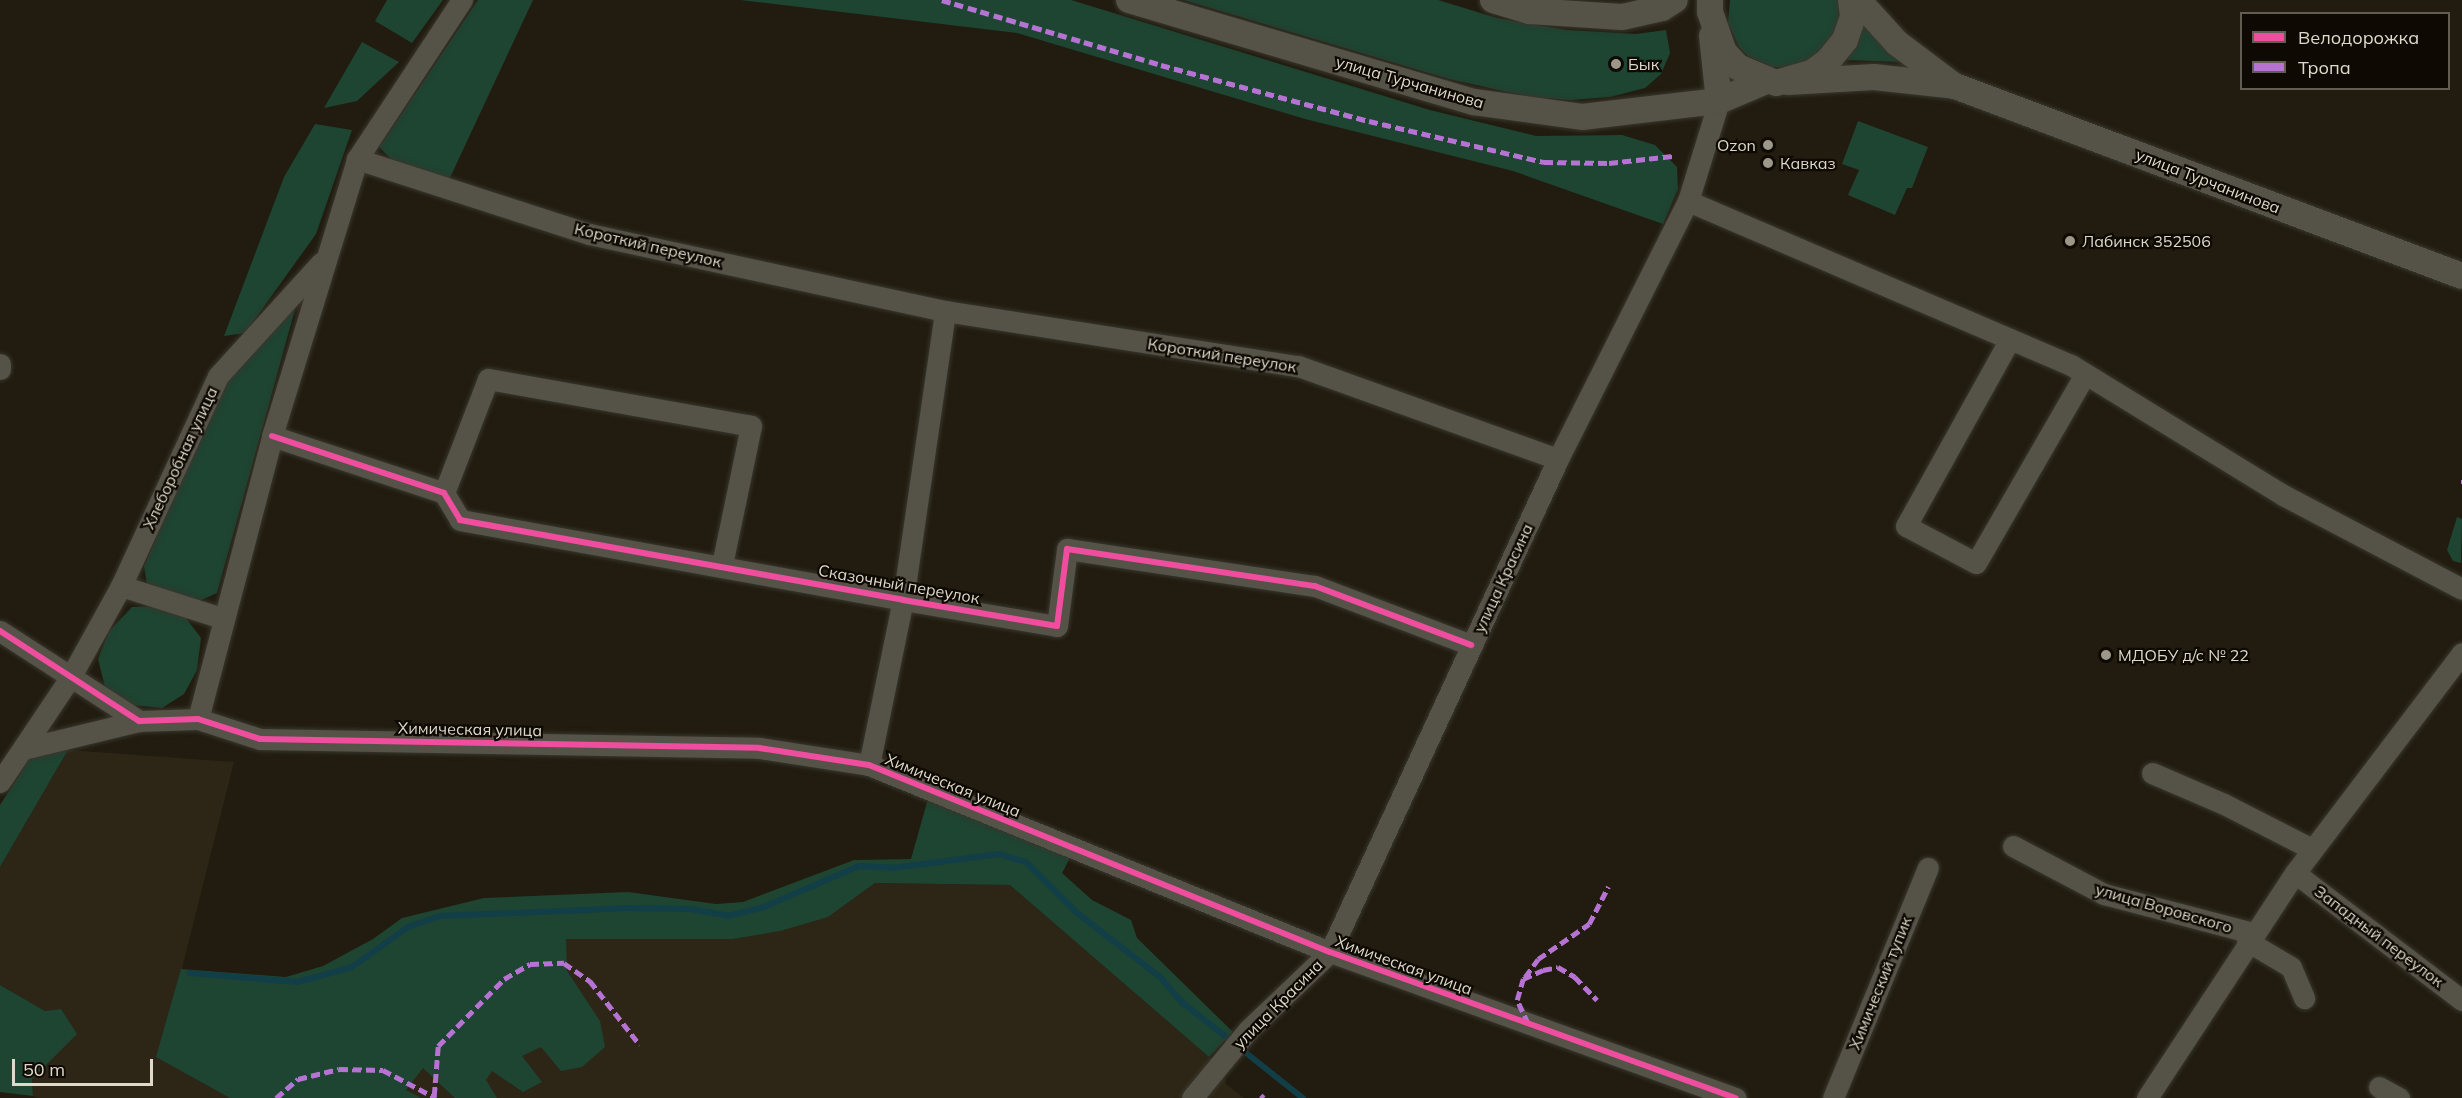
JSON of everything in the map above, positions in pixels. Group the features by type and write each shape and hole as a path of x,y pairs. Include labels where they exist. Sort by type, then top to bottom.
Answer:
{"street":[{"name":"Хлеборобная улица","path":"198,719 222,618 272,436 357,159 462,0"},
{"name":"улица Турчанинова","path":"1129,0 1474,102 1582,117 1719,101 1777,82 1874,77 1954,86 2462,276"},
{"path":"1493,0 1529,11 1622,17 1662,8 1675,0"},
{"path":"1710,6 1724,52 1738,67 1777,82 1820,67 1845,40 1853,17 1851,0"},
{"name":"улица Турчанинова","path":"1858,0 1897,43 1954,86"},
{"name":"улица Красина","path":"1192,1098 1248,1030 1330,952 1558,459 1688,201 1719,101 1710,6"},
{"name":"Короткий переулок","path":"357,159 589,234 945,311 1298,366 1558,459"},
{"path":"1688,201 2010,339 2085,374 2287,498 2462,589"},
{"name":"Хлеборобная улица","path":"0,782 70,678 121,586 218,376 325,258"},
{"path":"869,765 903,600 945,311"},
{"path":"2010,339 1906,526 1976,562 2085,374"},
{"path":"272,436 444,493 488,379 751,426 722,565"},
{"name":"Сказочный переулок","path":"444,493 460,520 1057,626 1067,549 1315,586 1471,645"},
{"path":"121,586 222,618"},
{"path":"0,631 139,721"},
{"name":"улица Воровского","path":"2148,1098 2250,937 2295,873 2462,653"},
{"name":"Химическая улица","path":"23,749 139,721 198,719 260,740 759,748 869,765 1330,952 1735,1098"},
{"path":"2152,773 2224,804 2312,849"},
{"name":"улица Воровского","path":"2013,846 2104,894 2250,937"},
{"name":"Химический тупик","path":"1833,1098 1928,868"},
{"name":"Западный переулок","path":"2295,873 2462,999"},
{"path":"2250,937 2291,967 2304,998"},
{"path":"2379,1087 2399,1098"}],"shaded area":[{"path":"68,750 234,762 172,1008 485,939 733,939 828,917 875,883 1010,885 1209,1057 1223,1070 1226,1084 1244,1098 39,1098 33,1096 32,1079 45,1011 0,985 0,867"}],"green space":[{"path":"387,0 443,0 412,43 375,21"},
{"path":"478,0 533,0 448,182 396,164 379,147"},
{"path":"740,0 1071,0 1430,110 1536,136 1622,135 1655,145 1677,167 1678,189 1663,224 1513,171 1305,119 1017,33"},
{"path":"1184,0 1438,0 1497,18 1567,30 1636,34 1666,30 1670,53 1661,74 1645,88 1610,97 1571,100 1530,97 1449,79"},
{"path":"1730,0 1838,0 1839,21 1831,42 1817,57 1794,67 1772,67 1748,56 1739,47 1728,23"},
{"path":"1864,24 1902,62 1845,60"},
{"path":"362,42 399,62 357,101 324,108"},
{"path":"1858,121 1928,147 1912,188 1907,188 1895,215 1848,195 1859,170 1842,164"},
{"path":"315,124 352,130 316,234 245,333 224,336 284,177"},
{"path":"297,302 217,593 199,601 147,585 144,566 223,385"},
{"path":"2457,517 2462,519 2461,563 2453,561 2447,550"},
{"path":"159,606 186,618 201,638 197,670 184,694 162,708 132,705 105,687 98,659 109,631 132,607"},
{"path":"68,750 0,867 0,805 30,758"},
{"path":"929,795 1072,854 1062,873 1092,900 1131,920 1137,938 1233,1032 1209,1057 1010,885 875,883 828,917 780,931 733,939 566,939 567,971 600,1021 605,1047 582,1067 561,1071 541,1047 522,1056 542,1082 523,1092 492,1071 486,1080 497,1098 455,1098 423,1068 406,1090 421,1098 230,1098 156,1057 181,969 286,977 323,966 373,939 402,918 484,898 628,892 716,904 743,902 854,860 911,859"},
{"path":"0,985 45,1011 61,1009 77,1034 32,1079 33,1096 0,1092"}],"waterway":[{"path":"190,973 298,982 352,967 408,927 440,916 628,908 690,909 728,916 764,907 859,866 893,868 999,854 1026,862 1077,913 1160,977 1183,1003 1303,1098"}],"marked path":[{"path":"942,0 1161,65 1369,121 1544,162 1609,163 1673,156"},
{"path":"1525,977 1538,959 1589,924 1608,887"},
{"path":"434,1096 438,1046 504,979 530,964 564,963 590,981 640,1045"},
{"path":"1528,1024 1517,1000 1523,979 1543,970 1558,967 1575,977 1597,1000"},
{"path":"276,1098 298,1079 339,1069 383,1070 436,1098"},
{"path":"1261,1095 1264,1098"}],"cycle path":[{"path":"272,436 444,493 460,520 903,600 1057,626 1067,549 1315,586 1471,645"},
{"path":"0,631 139,721 198,719 260,739 759,748 869,765 1330,952 1735,1098"}],"place":[{"name":"Бык","path":"1616,64"},
{"name":"Ozon","path":"1768,145"},
{"name":"Кавказ","path":"1768,163"},
{"name":"Лабинск 352506","path":"2070,241"},
{"name":"МДОБУ д/с № 22","path":"2106,655"}]}
